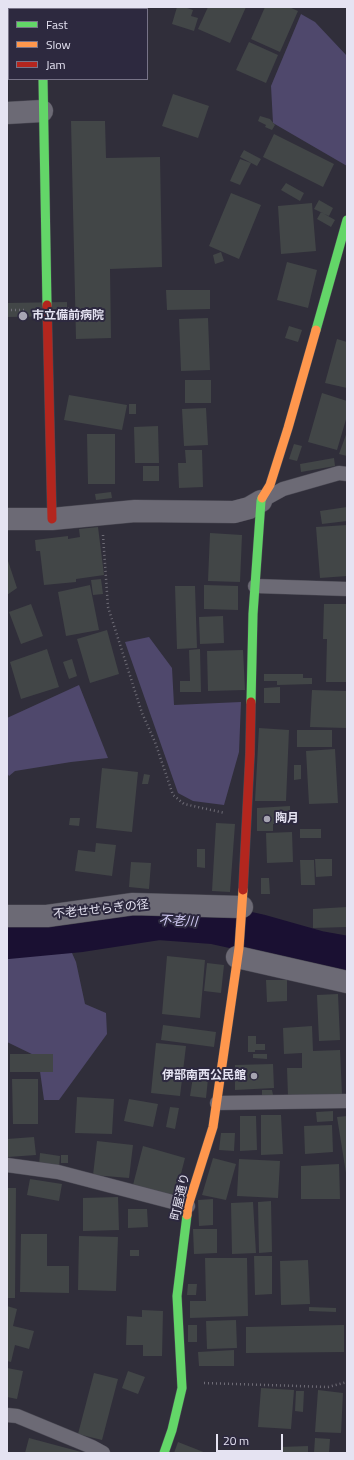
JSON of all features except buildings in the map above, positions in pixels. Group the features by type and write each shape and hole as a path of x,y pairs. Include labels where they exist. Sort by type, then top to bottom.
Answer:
{"street":[{"path":"43,80 42,111 52,519"},
{"path":"7,114 42,111"},
{"path":"7,519 52,519 135,511 234,512 249,508 261,501 270,485 347,220"},
{"name":"町屋通り","path":"164,1453 172,1430 182,1388 177,1296 188,1206 213,1127 218,1103 238,952 247,816 255,586 261,501"},
{"name":"不老せせらぎの径","path":"7,916 47,916 133,904 242,907"},
{"path":"238,952 347,982"}],"lane":[{"path":"261,501 283,488 339,473 347,474"},
{"path":"255,586 347,589"},
{"path":"218,1103 347,1101"},
{"path":"7,1165 58,1172 188,1206"},
{"path":"7,1415 17,1416 103,1453"}],"path":[{"path":"102,514 108,606 142,713 155,742 173,795 184,804 219,812 247,816"},
{"path":"182,1382 328,1387 347,1382"}],"shaded area":[{"path":"301,14 315,22 347,56 347,166 273,123 271,86"},
{"path":"149,637 172,668 174,705 241,702 239,752 224,805 193,801 178,793 125,642"},
{"path":"79,685 108,758 15,771 9,776 7,773 7,718"},
{"path":"68,944 76,962 85,1004 106,1013 107,1034 59,1100 44,1100 38,1057 7,1042 7,949"}],"waterway":[{"name":"不老川","path":"7,939 81,932 159,920 213,924 259,934 319,951 347,956"}],"traffic: fast":[{"path":"43,80 47,305"},
{"path":"316,330 347,220"},
{"path":"251,702 253,614 262,498"},
{"path":"164,1453 172,1430 182,1388 177,1296 187,1215"}],"traffic: slow":[{"path":"262,498 270,485 316,330"},
{"path":"187,1215 188,1206 213,1127 239,948 243,890"}],"traffic: jam":[{"path":"47,305 52,519"},
{"path":"243,890 250,754 251,702"}],"place":[{"name":"市立備前病院","path":"23,316"},
{"name":"陶月","path":"267,819"},
{"name":"伊部南西公民館","path":"254,1076"}]}
